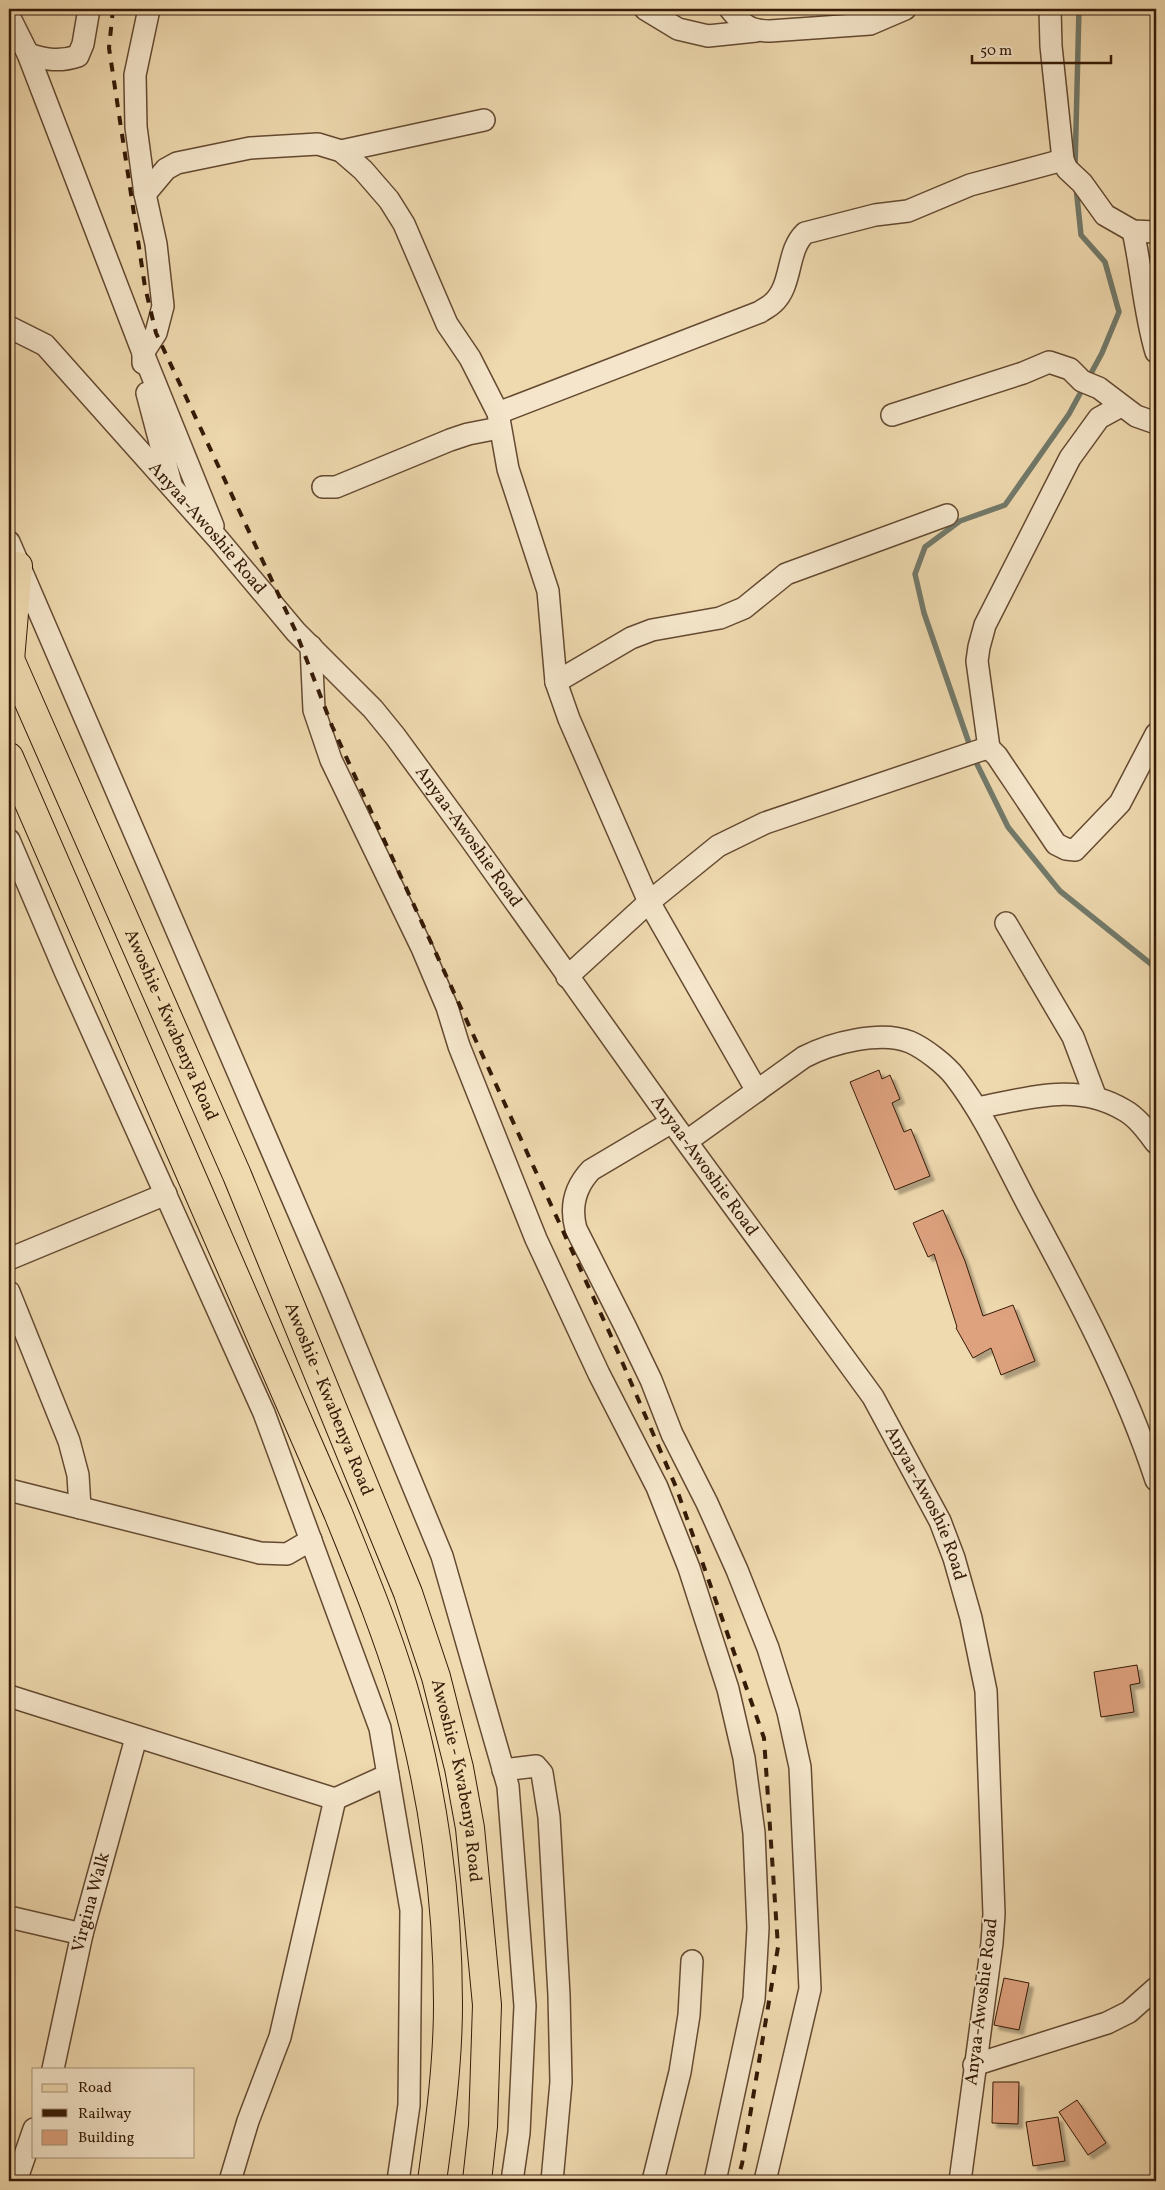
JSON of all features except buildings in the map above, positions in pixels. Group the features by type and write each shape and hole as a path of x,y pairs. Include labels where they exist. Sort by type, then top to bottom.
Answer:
{"main road":[{"path":"9,659 14,554"},
{"name":"Awoshie - Kwabenya Road","path":"9,659 237,1175 408,1593 436,1677 459,1768 470,1828 487,2005 483,2126 477,2181"},
{"name":"Awoshie - Kwabenya Road","path":"9,757 311,1450 375,1605 403,1687 425,1776 435,1833 444,1913 448,2004 442,2108 432,2181"},
{"path":"196,1186 206,1194 216,1195 233,1186 237,1175"}],"street":[{"path":"28,54 46,60 64,61 78,56 83,44 89,9"},
{"path":"149,9 135,75 136,127 145,194 156,244 163,306 156,333 143,353 144,382 172,487"},
{"path":"645,9 678,29 708,36 870,24 905,9"},
{"path":"730,9 747,27 756,31"},
{"path":"1050,9 1053,68 1065,165 1082,183 1105,215 1133,231 1156,232"},
{"path":"9,16 28,54 143,353 218,540"},
{"path":"145,194 166,169 177,163 192,159 250,148 318,144 341,150 484,120"},
{"path":"341,150 374,181 404,224 447,324 470,358 498,420 508,469 548,591 556,682 569,719 649,902 757,1091"},
{"path":"323,487 336,487 766,308 773,304 780,294 786,282 796,246 805,233 874,215 908,211 970,185 1065,165"},
{"path":"1133,231 1140,264 1140,277 1156,352"},
{"name":"Anyaa-Awoshie Road","path":"9,327 45,345 172,487 296,632 373,709 469,837 567,977 873,1397 940,1521 954,1558 982,1666 988,1728 994,1914 992,1942 974,2065 960,2181"},
{"path":"9,345 45,345"},
{"path":"892,415 1022,373 1049,362 1070,369 1136,416 1156,423"},
{"path":"977,751 977,661 985,625 1070,458 1099,418 1121,406"},
{"path":"556,682 631,638 652,630 720,618 744,608 786,574 947,515"},
{"path":"14,554 332,1290 442,1556 508,1786 525,2006 519,2132 512,2181"},
{"path":"310,646 314,710 331,760 422,948 444,999 463,1055 536,1239 599,1374 657,1487 689,1568 728,1689 744,1758 751,1815 758,1928 754,1998 715,2181"},
{"path":"567,977 649,902 718,846 765,823 977,751 997,756 1056,844 1066,849 1075,850 1120,803 1156,734"},
{"path":"10,849 264,1413 380,1728 411,1910 409,2105 398,2181"},
{"path":"1006,923 1073,1037 1096,1098"},
{"path":"687,1141 804,1057 822,1048 874,1037 884,1038 910,1042 941,1063 954,1075 977,1108 1070,1284 1132,1414 1156,1480"},
{"path":"977,1108 1059,1093 1096,1098 1124,1110 1139,1122 1156,1143"},
{"path":"672,1122 591,1170 582,1180 576,1193 573,1218 576,1229 651,1380 672,1434 707,1503 737,1570 768,1648 788,1712 800,1767 810,1989 765,2181"},
{"path":"9,1259 166,1194"},
{"path":"9,1292 69,1441 78,1475 80,1508"},
{"path":"9,1490 260,1552 288,1554 311,1540"},
{"path":"9,1696 136,1738 335,1799 388,1775"},
{"name":"Virgina Walk","path":"53,2068 82,1934 136,1738"},
{"path":"503,1770 536,1766 542,1773 549,1818 559,1995 560,2082 552,2181"},
{"path":"230,2181 248,2121 280,2037 335,1799"},
{"path":"9,1917 82,1934"},
{"path":"653,2181 680,2072 689,2015 692,1961"},
{"path":"974,2065 1107,2023 1129,2012 1156,1988"},
{"path":"16,2181 32,2135"}],"waterway":[{"path":"1075,168 1079,9"},
{"path":"971,749 924,613 915,574 925,547 960,521 1005,505 1069,414 1102,353 1119,312 1105,262 1081,235 1076,187"},
{"path":"974,758 1008,827 1060,891 1156,968"}],"railway":[{"path":"113,9 109,48 145,287 156,333 296,632 332,726 611,1336 676,1487 764,1738 778,1947 742,2164 737,2181"}]}
